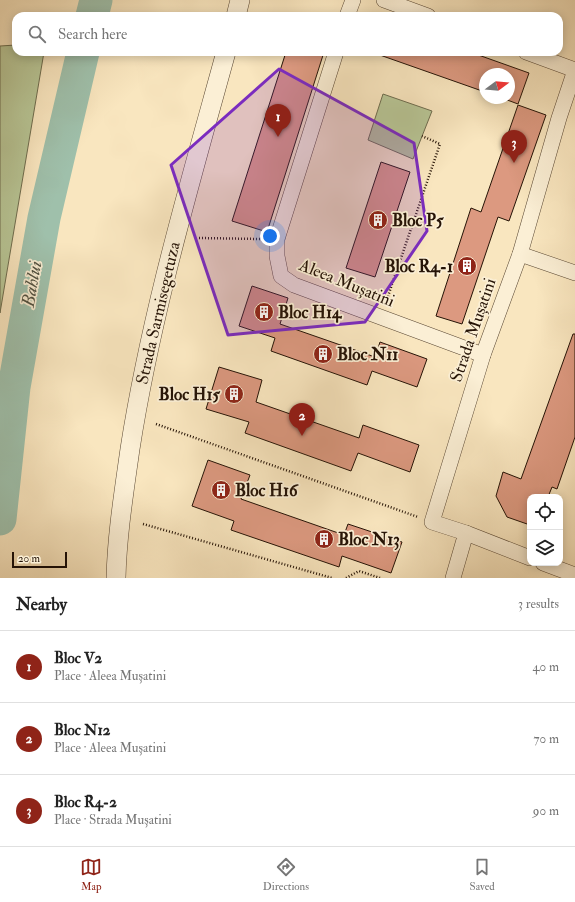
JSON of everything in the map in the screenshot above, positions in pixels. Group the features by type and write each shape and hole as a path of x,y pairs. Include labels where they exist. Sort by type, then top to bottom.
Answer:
{"street":[{"path":"237,12 240,0"},
{"path":"348,12 352,0"},
{"path":"384,0 417,12"},
{"name":"Strada Sarmisegetuza","path":"116,578 123,498 147,353 177,231 225,56"},
{"name":"Aleea Mușatini","path":"335,56 277,239 277,256 281,276 294,285 483,355"},
{"path":"537,56 575,70"},
{"name":"Strada Mușatini","path":"432,522 483,355 520,254 559,118 575,70"},
{"path":"520,254 575,273"},
{"path":"432,522 466,533 527,557"},
{"path":"453,578 466,533"},
{"path":"551,566 575,575"}],"path":[{"path":"381,318 440,144 422,136"},
{"path":"199,238 277,239"},
{"path":"156,424 432,522"},
{"path":"143,524 332,578"},
{"path":"346,578 359,571 380,578"},
{"path":"313,578 315,573"}],"highlighted area":[{"path":"279,69 414,143 427,231 365,322 228,335 171,165"}],"green space":[{"path":"12,45 12,56 43,56 0,313 0,46"},
{"path":"383,94 432,111 413,159 368,140"}],"building":[{"path":"285,56 323,56 267,232 232,221"},
{"path":"383,56 481,56 515,68 479,68 479,90"},
{"path":"515,68 529,73 518,104 515,103"},
{"path":"518,105 546,115 509,221 498,217 462,324 436,316 471,208 481,212"},
{"name":"Bloc P5","path":"381,162 410,172 375,277 346,268"},
{"name":"Bloc N11","path":"252,286 288,298 280,324 375,357 380,342 427,359 417,387 372,371 367,385 271,351 275,338 239,326"},
{"path":"573,334 575,334 575,437 557,489 552,487 549,494 527,494 527,524 507,517 496,496 503,472 521,479"},
{"path":"219,367 262,380 256,402 359,438 363,425 419,445 410,472 358,453 351,471 245,433 249,422 206,409"},
{"name":"Bloc N13","path":"208,460 250,475 241,499 344,535 348,524 402,542 391,573 342,556 339,567 231,530 234,521 192,506"}],"waterway":[{"name":"Bahlui","path":"93,12 96,0"},
{"name":"Bahlui","path":"0,519 14,387 44,218 82,56"}],"place":[{"name":"Bloc V2","path":"278,137"},
{"name":"Bloc R4-2","path":"514,163"},
{"name":"Bloc P5","path":"378,220"},
{"name":"Bloc R4-1","path":"467,266"},
{"name":"Bloc H14","path":"264,312"},
{"name":"Bloc N11","path":"323,354"},
{"name":"Bloc H15","path":"234,394"},
{"name":"Bloc N12","path":"302,436"},
{"name":"Bloc H16","path":"221,490"},
{"name":"Bloc N13","path":"324,539"}]}
